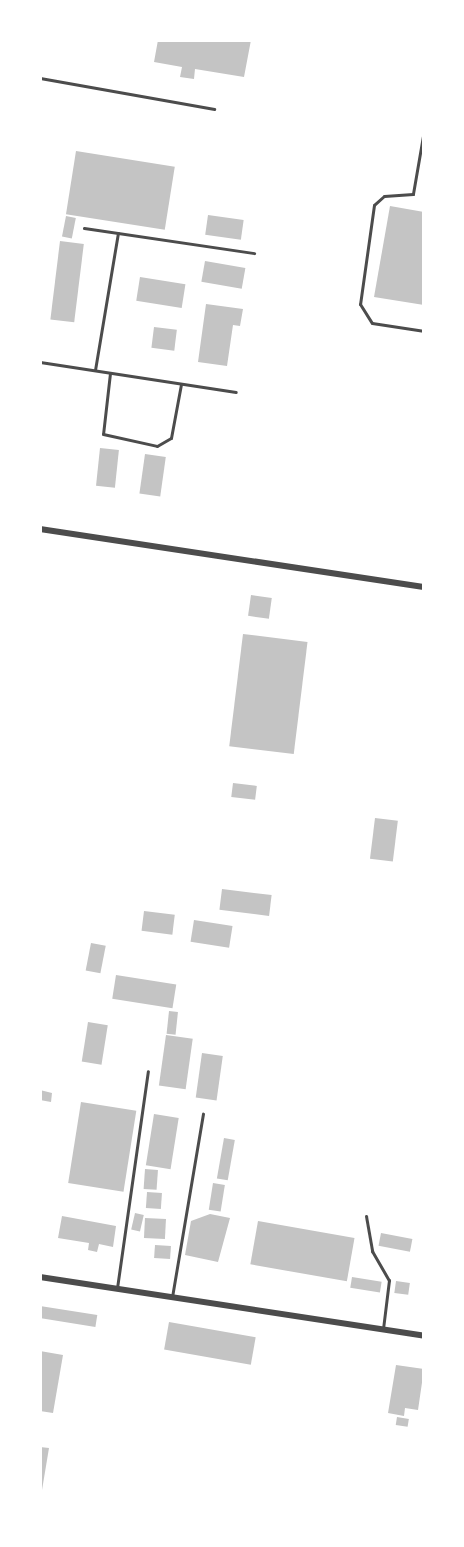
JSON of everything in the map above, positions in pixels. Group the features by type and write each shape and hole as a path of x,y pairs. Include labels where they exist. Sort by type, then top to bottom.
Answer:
{"street":[{"path":"40,529 423,587"},
{"path":"40,1277 423,1336"}],"lane":[{"path":"40,78 214,109"},
{"path":"423,130 413,194 384,196 374,205 360,304 372,323 423,331"},
{"path":"84,228 254,254"},
{"path":"95,370 118,233"},
{"path":"40,362 236,392"},
{"path":"110,373 101,428 109,438 165,444 181,384"},
{"path":"117,1288 148,1071"},
{"path":"172,1297 203,1114"},
{"path":"366,1216 371,1247 389,1280 382,1329"}],"building":[{"path":"158,40 251,40 244,77 195,69 194,79 180,77 182,67 154,62"},
{"path":"76,151 175,167 165,230 66,214"},
{"path":"390,206 424,212 424,305 374,297"},
{"path":"208,215 244,220 241,240 205,235"},
{"path":"66,216 76,218 72,239 62,237"},
{"path":"60,241 84,244 74,322 50,319"},
{"path":"205,261 245,268 242,289 201,282"},
{"path":"140,277 185,284 182,308 136,301"},
{"path":"206,304 243,309 240,326 233,325 227,366 198,362"},
{"path":"154,327 177,330 174,351 151,348"},
{"path":"100,448 119,450 115,488 96,486"},
{"path":"145,454 166,457 160,497 139,494"},
{"path":"251,595 272,598 269,619 248,616"},
{"path":"243,634 308,642 294,754 229,746"},
{"path":"233,783 257,786 255,800 231,797"},
{"path":"375,818 398,821 393,861 370,859"},
{"path":"222,889 272,895 269,916 219,910"},
{"path":"144,911 175,915 172,935 142,931"},
{"path":"194,920 233,926 229,948 191,942"},
{"path":"91,943 106,946 100,973 86,970"},
{"path":"116,975 176,985 172,1008 112,999"},
{"path":"169,1011 178,1012 176,1035 167,1034"},
{"path":"88,1022 108,1025 101,1065 82,1062"},
{"path":"166,1035 193,1039 186,1089 159,1086"},
{"path":"202,1053 223,1056 217,1100 196,1098"},
{"path":"40,1090 52,1093 51,1102 40,1100"},
{"path":"81,1102 136,1111 123,1192 68,1183"},
{"path":"154,1114 179,1118 171,1169 146,1165"},
{"path":"224,1138 235,1140 228,1180 217,1178"},
{"path":"145,1169 158,1170 157,1190 144,1189"},
{"path":"213,1183 225,1185 221,1212 209,1210"},
{"path":"147,1192 162,1193 161,1209 146,1208"},
{"path":"135,1213 144,1215 140,1232 131,1230"},
{"path":"210,1214 230,1218 218,1262 185,1255 191,1221"},
{"path":"62,1216 116,1226 113,1247 99,1244 97,1252 88,1250 89,1243 58,1238"},
{"path":"145,1218 166,1219 165,1239 144,1238"},
{"path":"258,1221 355,1238 347,1281 250,1264"},
{"path":"381,1233 412,1239 410,1252 379,1246"},
{"path":"155,1245 171,1246 170,1259 154,1258"},
{"path":"352,1277 382,1282 380,1293 350,1288"},
{"path":"396,1281 410,1283 408,1295 394,1293"},
{"path":"40,1306 97,1315 95,1327 40,1318"},
{"path":"169,1322 256,1337 251,1365 164,1350"},
{"path":"40,1351 63,1355 53,1413 40,1411"},
{"path":"396,1365 424,1369 418,1410 405,1408 404,1416 388,1413"},
{"path":"397,1417 409,1419 408,1427 396,1425"},
{"path":"40,1447 49,1448 42,1490 40,1490"}]}
